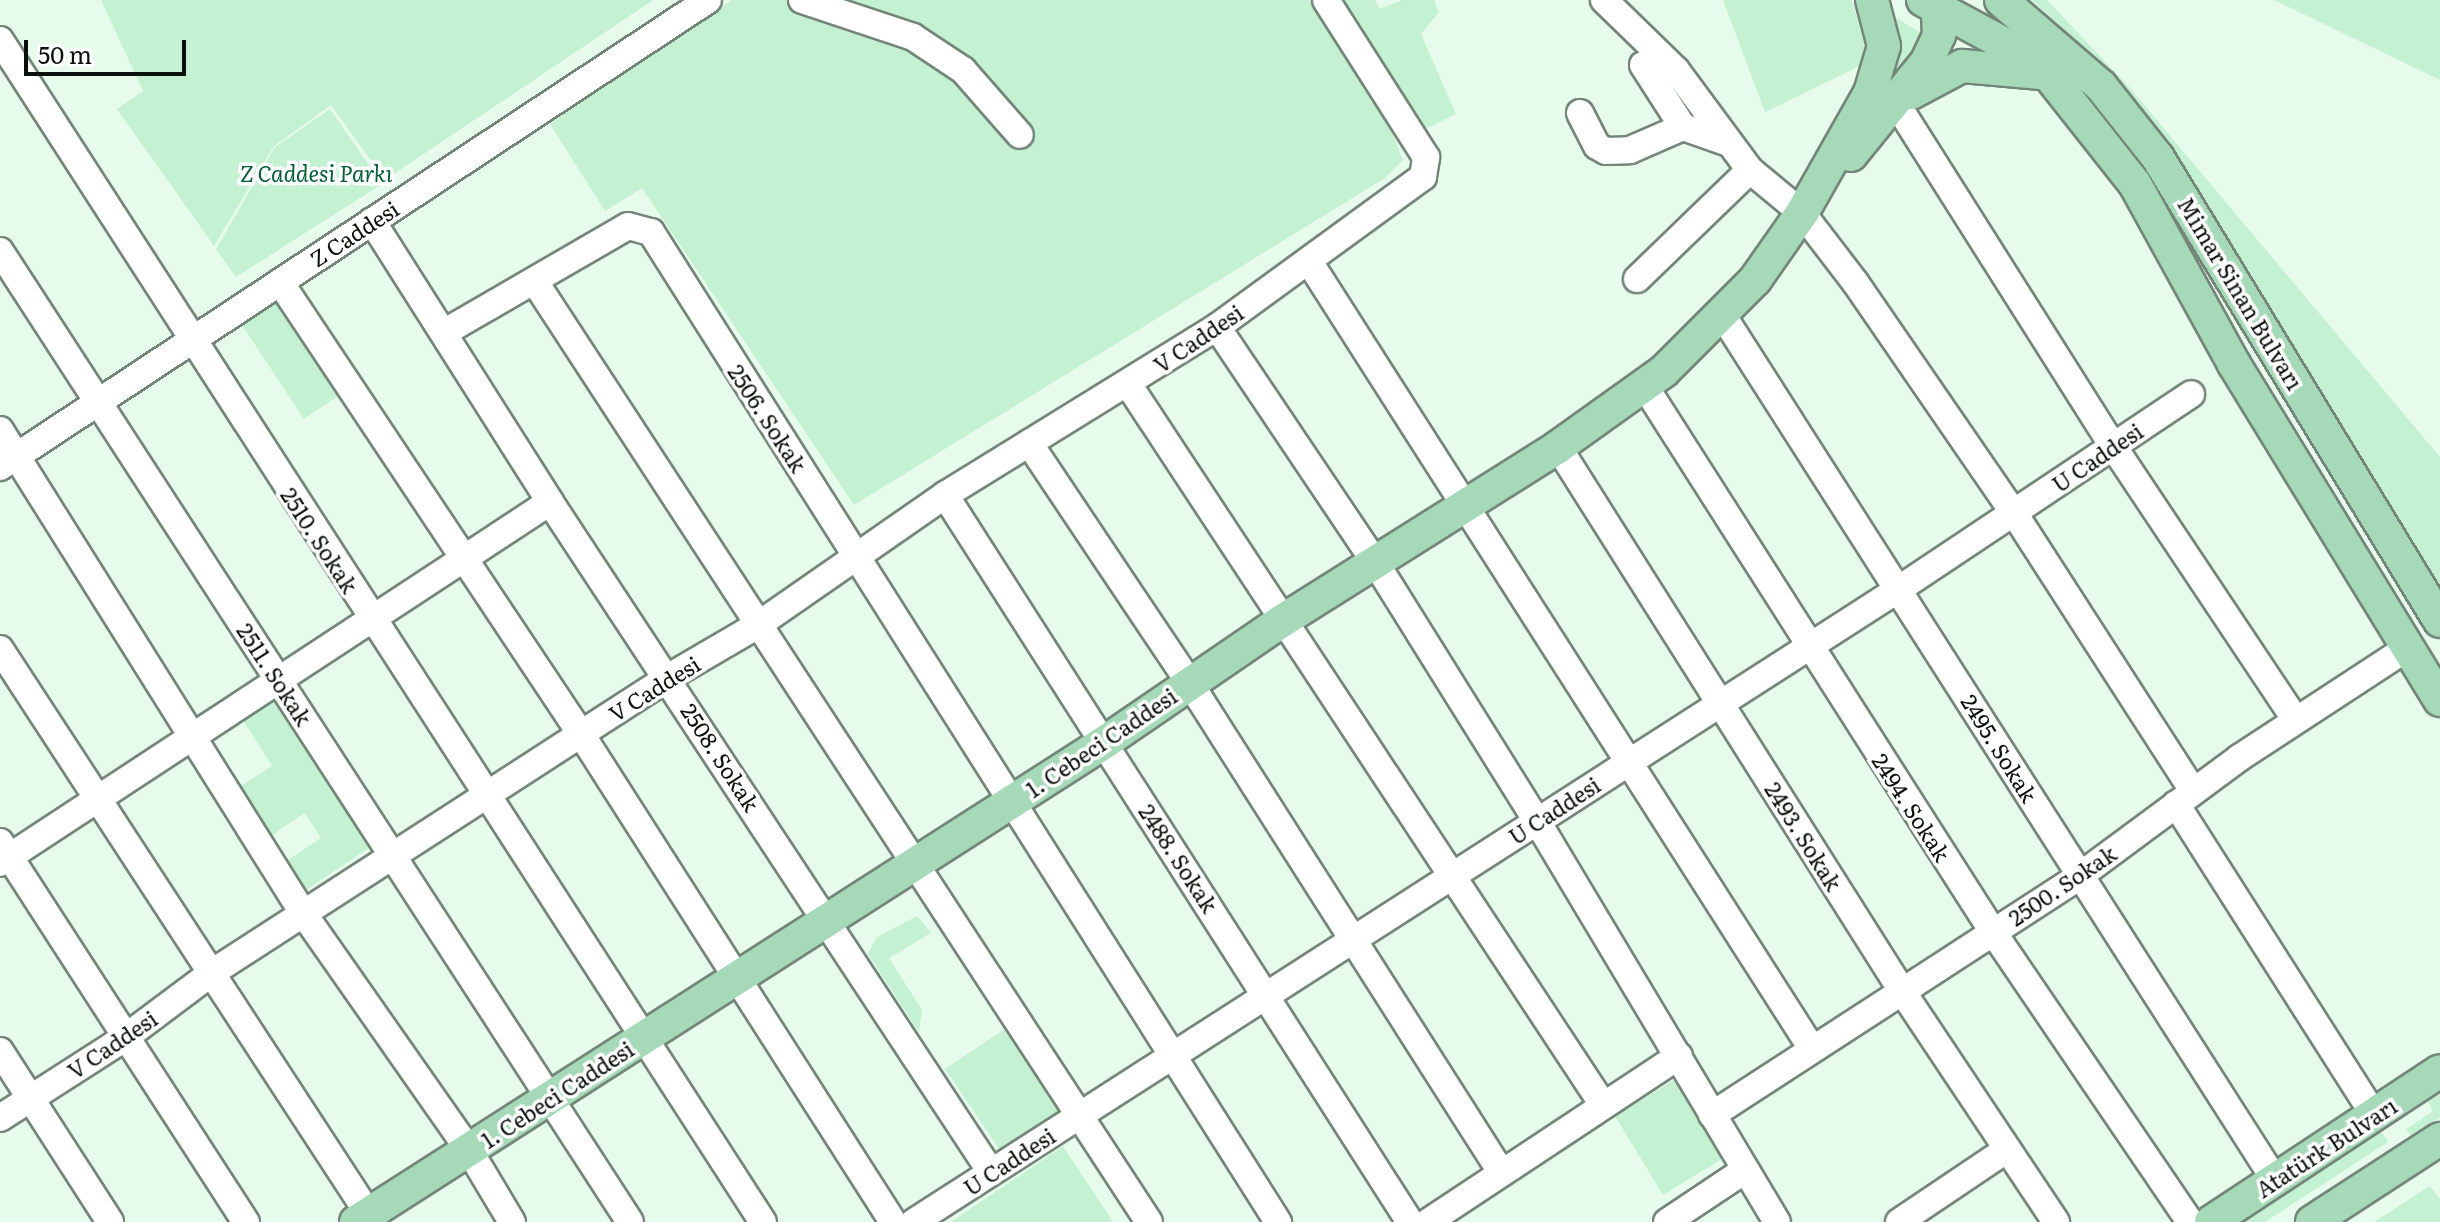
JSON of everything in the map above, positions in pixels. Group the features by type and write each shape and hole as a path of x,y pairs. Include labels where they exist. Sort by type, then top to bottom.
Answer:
{"main road":[{"path":"1802,213 1880,70 1884,46 1872,0"},
{"name":"Mimar Sinan Bulvarı","path":"2001,0 2101,86 2158,158 2440,621"},
{"path":"1802,213 1896,103 1939,35 1933,3"},
{"name":"Mimar Sinan Bulvarı","path":"1933,3 2016,50 2048,74 2135,184 2234,364 2440,700"},
{"path":"1896,103 1962,66 2048,74"},
{"name":"1. Cebeci Caddesi","path":"367,1219 549,1098 1105,742 1282,621 1558,447 1644,385 1723,316 1802,213"},
{"name":"Atatürk Bulvarı","path":"2211,1222 2440,1071"},
{"path":"2312,1222 2436,1150"}],"street":[{"name":"Z Caddesi","path":"9,461 708,0"},
{"path":"802,0 913,37 963,70 1020,135"},
{"name":"V Caddesi","path":"0,1118 126,1037 213,972 303,913 669,677 758,625 855,554 945,495 1217,327 1310,263 1423,177 1426,157 1326,0"},
{"path":"1604,0 1676,70 1750,170 1802,213 2014,513 2374,1115"},
{"name":"2510. Sokak","path":"0,40 191,341 763,1222"},
{"path":"1643,65 1683,127 1728,142"},
{"path":"1896,103 2113,446 2296,720"},
{"path":"1580,113 1597,146 1619,152 1683,127"},
{"path":"1637,279 1750,170"},
{"name":"2508. Sokak","path":"372,221 550,502 669,677 991,1172"},
{"name":"2506. Sokak","path":"445,332 628,226 651,232 1278,1222"},
{"name":"2511. Sokak","path":"0,251 101,400 278,680 630,1222"},
{"path":"1310,263 1812,1049"},
{"path":"280,282 581,734 734,980 893,1222"},
{"path":"535,282 1149,1222"},
{"name":"2495. Sokak","path":"1723,316 2275,1180"},
{"path":"1217,327 1375,562 1537,821 1777,1222"},
{"path":"1128,384 1603,1105"},
{"name":"2494. Sokak","path":"1644,385 1993,932 2190,1222"},
{"name":"U Caddesi","path":"914,1222 1899,589 2191,394"},
{"path":"0,430 9,461 190,734 303,913 469,1150 512,1222"},
{"path":"1029,443 1189,682 1501,1172"},
{"name":"2493. Sokak","path":"1558,447 1902,991 2056,1222"},
{"name":"2488. Sokak","path":"945,495 1410,1222"},
{"path":"246,1222 3,854 98,799 190,734 550,502"},
{"name":"2500. Sokak","path":"1712,1115 2081,875 2296,720 2407,648"},
{"path":"0,649 213,972 367,1219"},
{"path":"0,1051 110,1222"},
{"path":"1428,1222 1679,1056"},
{"path":"1899,1222 2006,1150"},
{"path":"1670,1221 1745,1170"}],"green space":[{"path":"101,0 653,0 385,180 331,105 274,146 214,246 117,109 143,91"},
{"path":"732,0 1309,0 1387,121 1403,160 1385,178 854,505 642,188 605,211 550,124"},
{"path":"1343,0 1375,0 1380,9 1402,0 1434,0 1439,12 1421,34 1456,114 1425,129"},
{"path":"1723,0 1852,0 1866,50 1864,64 1765,112"},
{"path":"2032,0 2047,0 2129,87 2440,457 2440,591 2105,71"},
{"path":"2274,0 2440,0 2440,80"},
{"path":"1893,16 1923,34 1887,88 1896,32"},
{"name":"Z Caddesi Parkı","path":"330,109 382,184 236,277 216,249 275,147"},
{"path":"277,299 340,395 304,419 240,322"},
{"path":"275,696 372,846 306,890 288,860 321,838 305,813 272,835 241,786 272,766 241,717"},
{"path":"917,916 931,933 889,958 922,1010 919,1032 868,954 877,937"},
{"path":"1005,1029 1059,1113 1000,1150 945,1069"},
{"path":"1674,1080 1722,1159 1663,1195 1615,1116"},
{"path":"2440,1088 2440,1117 2411,1135 2406,1129 2433,1111 2426,1098"},
{"path":"2376,1123 2388,1142 2265,1222 2226,1222"},
{"path":"1063,1146 1113,1222 951,1222"},
{"path":"2430,1186 2440,1199 2440,1222 2374,1222"}]}
